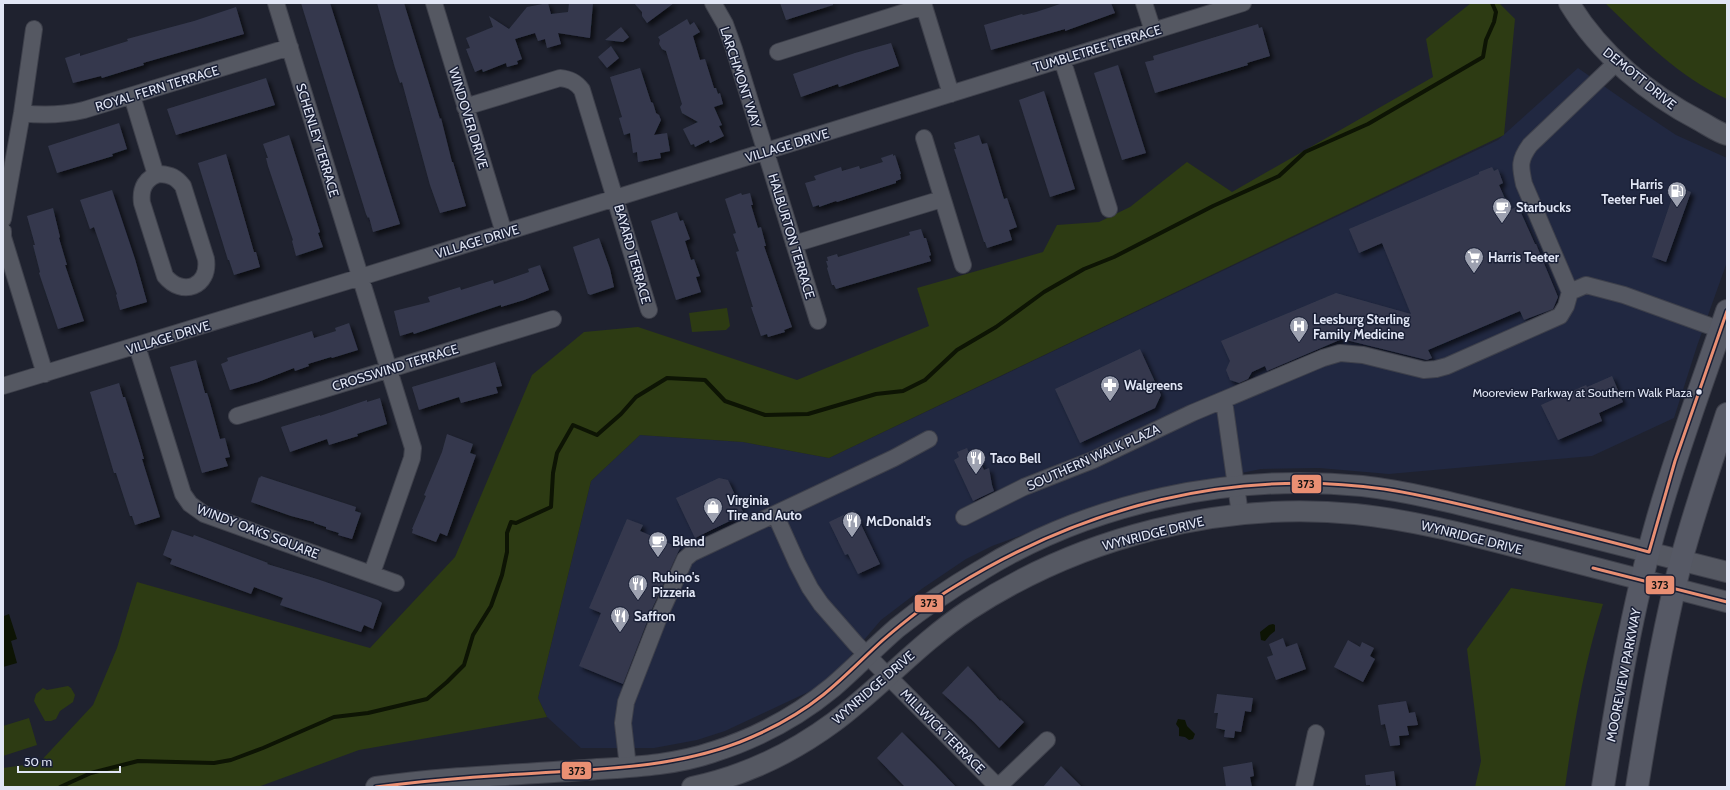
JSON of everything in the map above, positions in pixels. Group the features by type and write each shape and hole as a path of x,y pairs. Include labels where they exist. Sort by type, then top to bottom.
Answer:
{"main road":[{"name":"MOOREVIEW PARKWAY","path":"1603,787 1616,708 1642,580 1662,505 1724,321"},
{"path":"1637,787 1653,689 1681,560 1727,414"}],"street":[{"name":"SCHENLEY TERRACE","path":"276,3 361,277"},
{"name":"WINDOVER DRIVE","path":"434,3 504,233"},
{"name":"LARCHMONT WAY","path":"713,3 725,24 734,49 765,151"},
{"path":"1144,3 1153,31"},
{"name":"TUMBLETREE TERRACE","path":"951,94 1243,3"},
{"name":"DEMOTT DRIVE","path":"1569,3 1598,43 1617,62 1655,93 1684,113 1727,135"},
{"path":"778,52 924,5 951,94"},
{"path":"3,219 22,113 34,29"},
{"name":"ROYAL FERN TERRACE","path":"22,113 45,116 66,114 132,96 290,47"},
{"path":"1062,59 1109,209"},
{"path":"1617,62 1530,145 1522,155 1520,167 1524,184 1570,292 1586,285 1724,321"},
{"name":"BAYARD TERRACE","path":"465,107 560,78 569,79 577,84 582,90 649,310"},
{"name":"VILLAGE DRIVE","path":"3,386 504,233 951,94"},
{"path":"132,96 156,175"},
{"path":"924,138 964,265"},
{"name":"HALBURTON TERRACE","path":"765,151 818,321"},
{"path":"156,175 169,175 177,179 182,186 207,266 205,274 199,283 193,286 184,288 176,287 170,283 165,276 142,203 141,194 143,185 148,179 156,175"},
{"path":"794,244 942,199"},
{"path":"3,231 3,237 45,374"},
{"path":"361,277 411,440 412,458 372,573"},
{"name":"SOUTHERN WALK PLAZA","path":"964,517 1024,487 1093,460 1192,413 1224,401 1323,358 1340,353 1363,355 1424,370 1436,369 1560,316 1566,306 1570,292"},
{"name":"CROSSWIND TERRACE","path":"237,416 554,318"},
{"name":"WINDY OAKS SQUARE","path":"137,346 183,494 190,504 204,514 396,582"},
{"path":"1224,401 1240,514"},
{"path":"628,767 623,723 626,702 658,618 685,559 692,553 894,458 929,439"},
{"name":"WYNRIDGE DRIVE","path":"376,787 434,780 628,767 678,761 709,754 743,742 772,728 815,701 897,628 931,603 991,564 1064,529 1138,504 1173,496 1237,487 1274,484 1360,486 1398,491 1465,506 1727,572"},
{"name":"WYNRIDGE DRIVE","path":"692,787 761,765 808,740 851,709 941,629 1007,587 1045,568 1092,549 1148,531 1181,523 1240,514 1283,512 1339,513 1395,519 1460,533 1727,602"},
{"path":"775,514 796,563 821,604 867,655 888,675"},
{"name":"MILLWICK TERRACE","path":"888,675 998,787"},
{"path":"1304,787 1316,733"},
{"path":"998,787 1047,740"}],"shaded area":[{"path":"1578,68 1676,135 1727,158 1727,262 1697,346 1674,418 1592,456 1389,474 1319,468 1261,469 1187,484 1050,525 992,546 966,559 923,588 881,620 840,668 819,687 725,731 697,740 654,748 581,748 547,717 538,698 591,481 640,435 743,442 829,458 1498,140"},
{"path":"3,614 4,616 9,614 17,639 11,641 17,663 3,667"},
{"path":"1269,625 1275,625 1275,631 1265,641 1261,640 1260,632"},
{"path":"1178,719 1185,720 1187,726 1195,734 1193,739 1189,740 1185,737 1179,736 1179,728 1176,724"}],"green space":[{"path":"1471,3 1499,3 1515,19 1504,135 829,458 743,442 640,435 591,481 538,698 547,717 359,750 258,787 3,787 3,768 39,763 93,705 117,648 137,582 370,648 455,557 532,375 584,332 638,327 797,380 929,326 917,288 1043,252 1057,225 1099,222 1130,207 1187,162 1232,192 1433,77 1426,39"},
{"path":"1605,3 1727,3 1727,99 1709,90 1677,68 1647,43"},
{"path":"727,308 730,326 726,330 692,332 689,313"},
{"path":"1511,588 1603,604 1585,671 1565,787 1475,787 1481,761 1467,649"},
{"path":"68,686 75,695 73,702 60,711 56,719 45,721 34,701 36,694 43,688 47,690"},
{"path":"29,718 37,745 3,756 3,726"}],"building":[{"path":"301,3 330,3 400,224 373,232 369,217 368,218 366,214"},
{"path":"377,3 404,3 440,119 441,118 452,162 466,206 440,213 430,185 402,82 400,83 395,68"},
{"path":"548,3 551,14 568,12 569,3 593,3 590,38 558,33 561,44 547,48 545,39 538,41 535,33 515,39 522,59 517,61 518,64 507,67 506,63 483,72 482,69 475,72 466,49 470,48 466,38 493,27 489,16 509,29 527,7"},
{"path":"634,3 674,3 647,23 642,16 642,12"},
{"path":"780,3 833,3 833,5 786,20"},
{"path":"1063,3 1111,3 1115,13 1065,31 1065,29 991,50 984,25 1022,14 1036,12"},
{"path":"236,7 244,34 143,63 144,65 102,78 101,76 73,83 65,58 80,53 80,56 128,41 127,39 194,21"},
{"path":"687,19 690,25 694,22 700,32 693,36 700,60 705,59 714,88 716,88 718,94 720,93 723,104 714,107 722,125 719,126 724,136 710,143 709,140 695,147 694,144 691,145 683,129 698,122 682,113 680,107 682,104 666,51 662,49 659,44 660,40 658,37"},
{"path":"1258,24 1259,28 1262,27 1270,56 1247,63 1248,65 1155,93 1145,62 1154,60 1153,56"},
{"path":"621,27 629,37 623,42 605,40"},
{"path":"891,43 899,66 839,87 838,84 801,97 793,74 855,53"},
{"path":"611,46 619,58 607,68 598,57"},
{"path":"1118,65 1146,153 1122,160 1094,73"},
{"path":"640,68 651,102 653,103 656,113 659,115 661,120 654,135 667,133 670,151 660,153 661,158 638,162 637,152 633,153 630,133 624,135 619,118 622,117 610,77"},
{"path":"266,78 275,105 176,135 167,109"},
{"path":"1044,91 1075,189 1050,197 1019,100"},
{"path":"119,123 127,149 112,154 113,156 57,173 48,146"},
{"path":"289,135 320,232 318,233 323,247 296,256 293,240 268,166 266,158 268,158 263,144"},
{"path":"979,135 982,144 987,143 1004,199 1007,198 1017,227 1009,230 1012,240 987,248 954,149 956,149 954,143"},
{"path":"226,154 254,252 256,252 260,267 234,275 198,163"},
{"path":"893,154 893,156 895,155 901,174 901,179 896,181 896,183 837,202 836,201 819,207 819,205 813,207 805,183 816,180 814,176 841,167 842,171 859,166 860,169 883,162 881,158"},
{"path":"1492,167 1494,171 1498,169 1503,183 1499,185 1510,210 1518,206 1536,244 1558,297 1553,309 1524,320 1520,311 1428,350 1432,358 1427,360 1342,339 1267,371 1265,366 1252,372 1248,379 1239,383 1230,380 1226,370 1230,361 1221,341 1336,293 1411,314 1382,243 1359,253 1349,229 1479,174 1479,172"},
{"name":"Harris Teeter Fuel","path":"1676,186 1691,192 1666,262 1652,257"},
{"path":"112,190 135,259 147,302 120,310 117,294 94,227 90,229 80,200"},
{"path":"741,193 742,195 750,193 753,205 751,205 758,228 761,227 766,246 764,246 792,327 784,330 785,332 768,337 767,334 761,336 751,307 753,307 736,252 739,251 733,234 736,233 725,199"},
{"path":"53,208 59,238 67,265 65,265 84,321 58,329 39,273 33,245 35,245 27,216"},
{"path":"677,212 680,221 683,220 690,239 685,241 691,260 694,259 700,276 696,277 701,292 676,300 651,221"},
{"path":"921,229 924,238 926,238 931,255 929,256 931,261 836,289 834,285 832,285 827,268 827,257 837,254 838,257 910,235 909,232"},
{"path":"599,238 610,269 614,287 590,295 588,294 573,247"},
{"path":"540,265 549,290 524,300 501,307 501,305 414,334 413,332 400,336 394,311 430,302 428,297 460,287 461,290 493,280 494,284 529,272 528,269"},
{"path":"349,323 358,350 308,364 309,366 295,371 294,368 258,382 230,390 221,364 228,361 227,358 312,331 314,338 336,331 335,328"},
{"name":"Walgreens","path":"1140,349 1161,395 1155,408 1080,443 1055,389"},
{"path":"196,360 220,439 225,438 230,457 225,458 228,466 202,473 170,367"},
{"path":"495,362 502,386 496,387 498,393 461,403 459,397 419,410 412,387"},
{"path":"1612,376 1623,402 1599,413 1602,421 1558,440 1541,405 1586,385 1587,387"},
{"path":"119,383 140,445 144,459 142,459 160,517 135,525 132,516 130,516 116,473 114,473 90,392"},
{"path":"380,398 387,424 357,434 358,436 329,445 327,439 290,452 281,427 367,400 367,402"},
{"path":"447,434 473,444 470,453 476,455 447,536 440,533 436,542 412,533 412,529 426,496 424,495 442,452"},
{"name":"Taco Bell","path":"967,448 969,453 975,450 984,470 989,468 994,491 973,501 954,460 959,457 957,452"},
{"path":"261,476 356,507 355,511 361,513 352,539 338,535 339,533 326,529 326,527 314,522 291,516 251,502 259,477 260,478"},
{"path":"719,478 728,480 744,514 695,538 676,498"},
{"name":"McDonald's","path":"854,510 880,564 858,574 848,554 845,555 829,522"},
{"path":"627,519 643,525 640,531 680,548 652,609 623,684 579,666 601,613 589,608"},
{"path":"172,530 193,537 194,535 268,563 267,564 378,600 382,603 373,629 364,625 361,632 280,605 283,598 254,587 251,594 170,564 172,559 163,555"},
{"path":"1283,638 1286,647 1297,643 1306,669 1276,680 1267,657 1273,655 1269,644"},
{"path":"1348,640 1360,647 1362,642 1374,648 1370,656 1375,659 1363,682 1334,667"},
{"path":"968,666 1000,701 1001,700 1024,722 999,748 974,722 942,693"},
{"path":"1217,694 1253,698 1251,712 1245,711 1241,732 1235,731 1234,738 1224,737 1225,730 1216,728 1218,713 1214,713"},
{"path":"1406,701 1409,713 1415,712 1418,725 1407,726 1409,735 1399,736 1400,745 1390,746 1385,724 1381,725 1378,705"},
{"path":"902,732 956,787 905,787 877,758"},
{"path":"1252,762 1254,776 1250,777 1252,787 1226,787 1223,767"},
{"path":"1061,766 1082,787 1043,787"},
{"path":"1394,771 1396,787 1370,787 1370,785 1366,785 1365,775"}],"waterway":[{"path":"60,787 91,773 138,761 214,763 231,760 263,748 334,717 368,713 427,699 464,665 473,635 491,606 502,575 507,552 507,533 511,522 516,523 551,507 553,473 557,453 573,425 597,435 621,414 636,397 667,378 705,380 725,401 765,415 808,414 876,394 903,391 925,380 957,350 996,327 1044,292 1084,269 1114,257 1213,206 1279,176 1305,152 1368,124 1483,57 1486,40 1494,22 1496,12 1492,3"}],"transit line":[{"name":"373","path":"376,787 457,778 590,770 666,762 691,757 740,742 773,727 804,709 831,688 883,640 917,612 954,587 1004,559 1055,535 1107,515 1161,500 1215,489 1271,484 1327,484 1384,489 1459,504 1649,552 1675,461 1727,311"},
{"name":"373","path":"1593,568 1727,602"}],"place":[{"name":"Harris Teeter Fuel","path":"1677,208"},
{"name":"Starbucks","path":"1502,224"},
{"name":"Harris Teeter","path":"1474,274"},
{"name":"Leesburg Sterling Family Medicine","path":"1299,343"},
{"name":"Mooreview Parkway at Southern Walk Plaza","path":"1699,392"},
{"name":"Walgreens","path":"1110,402"},
{"name":"Taco Bell","path":"976,475"},
{"name":"Virginia Tire and Auto","path":"713,524"},
{"name":"McDonald's","path":"852,538"},
{"name":"Blend","path":"658,558"},
{"name":"Rubino's Pizzeria","path":"638,601"},
{"name":"Saffron","path":"620,633"}]}
